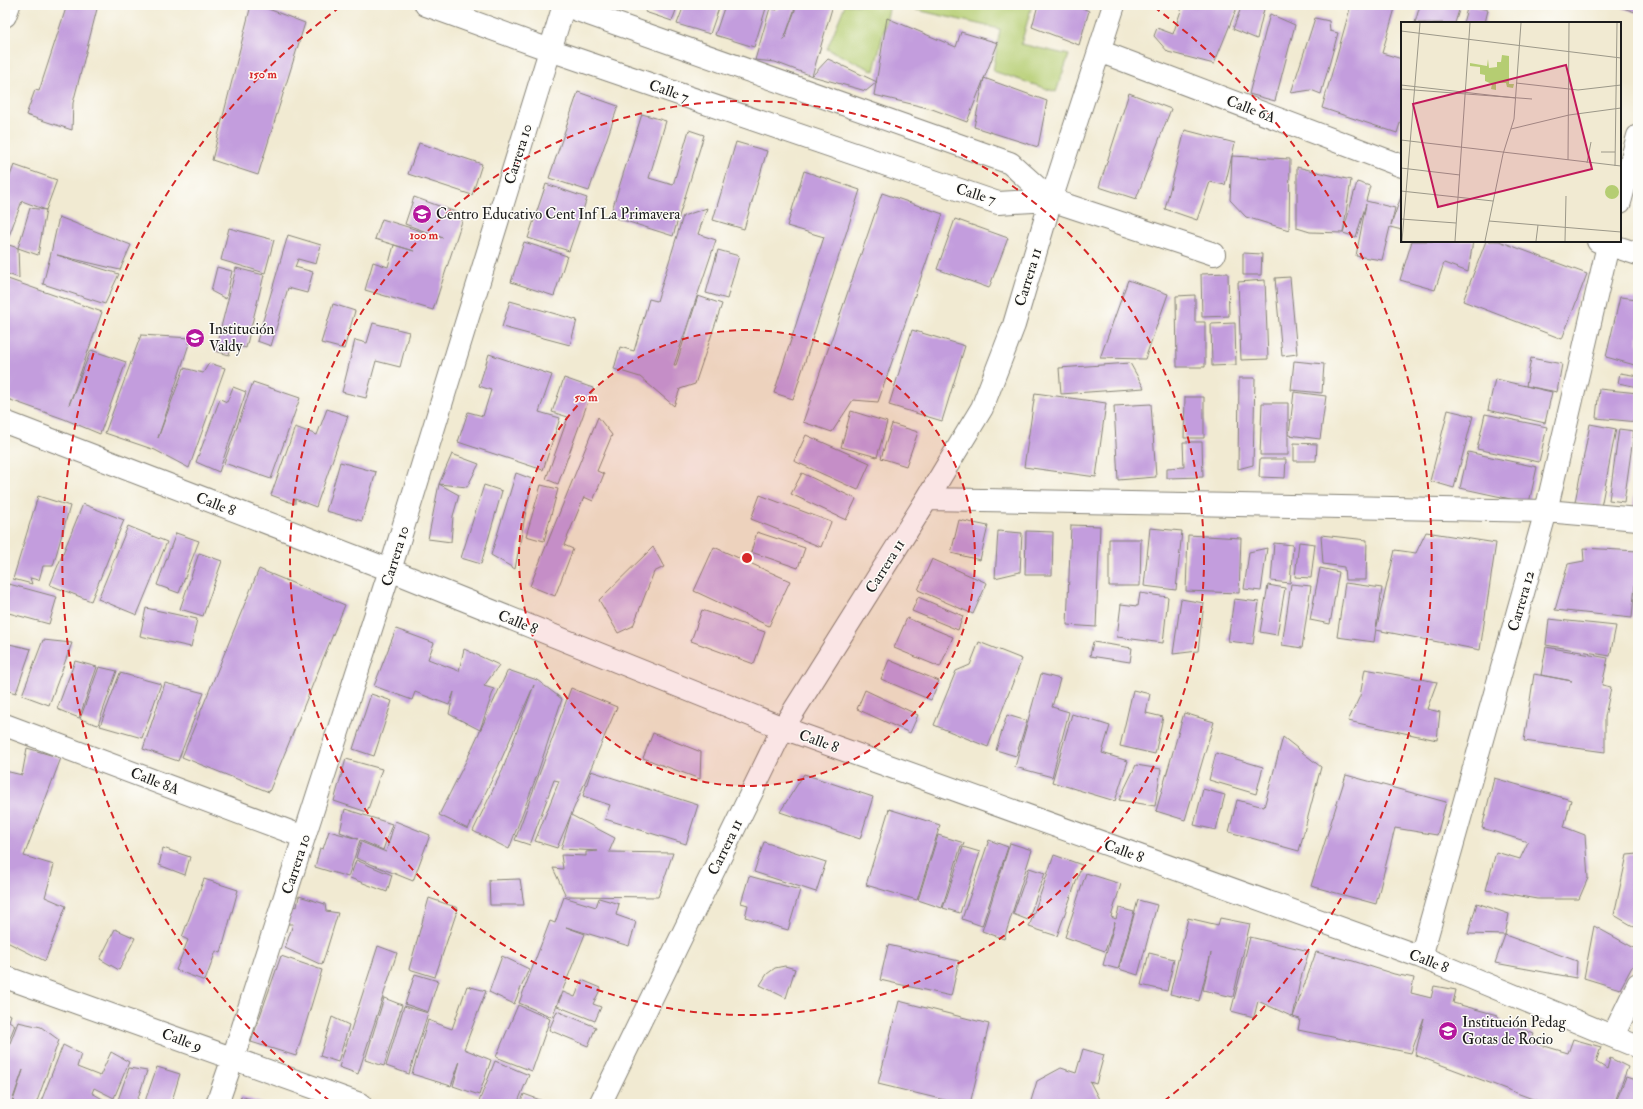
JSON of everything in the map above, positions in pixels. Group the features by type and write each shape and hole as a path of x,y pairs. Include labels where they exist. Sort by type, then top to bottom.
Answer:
{"street":[{"path":"5,16 9,5"},
{"name":"Calle 7","path":"426,5 550,50 998,203 1051,200"},
{"path":"564,5 1010,164 1051,200 1214,254"},
{"name":"Carrera 10","path":"217,1104 390,570 564,5"},
{"name":"Carrera 11","path":"600,1104 783,728 927,499 982,408 1014,325 1051,200 1114,5"},
{"name":"Calle 6A","path":"1099,51 1401,166"},
{"path":"1621,198 1638,136"},
{"path":"1605,242 1638,254"},
{"name":"Carrera 12","path":"1421,957 1546,511 1605,242"},
{"name":"Calle 8","path":"5,422 390,570 783,728 1421,957 1638,1047"},
{"path":"927,499 1546,511 1638,519"},
{"name":"Calle 8A","path":"5,725 304,837"},
{"name":"Calle 9","path":"5,977 360,1104"},
{"path":"1613,1036 1638,984"}],"green space":[{"path":"845,5 890,5 874,71 827,49"},
{"path":"895,5 1032,5 1021,44 1069,55 1056,92 993,71 1000,29"}],"building":[{"path":"67,5 98,5 73,103 72,130 26,115 35,90 39,91"},
{"path":"251,5 258,5 305,23 258,175 212,160"},
{"path":"648,5 678,5 672,21 645,12"},
{"path":"684,5 720,5 710,34 677,24"},
{"path":"725,5 767,5 754,47 715,35"},
{"path":"779,5 796,5 784,40 797,5 833,5 812,76 775,62 755,60 770,8 777,10"},
{"path":"1038,5 1076,5 1089,11 1079,45 1032,27"},
{"path":"1183,5 1238,5 1214,64 1168,52 1154,36 1157,28 1173,34"},
{"path":"1242,5 1265,5 1257,39 1233,29"},
{"path":"1351,5 1396,5 1382,53 1401,59 1401,120 1397,133 1322,108"},
{"path":"1420,5 1454,5 1460,7 1455,22 1415,22"},
{"path":"1468,5 1488,10 1485,22 1463,22"},
{"path":"1614,5 1638,5 1638,13"},
{"path":"1270,14 1295,25 1275,101 1249,94"},
{"path":"887,18 956,47 961,32 998,43 967,122 932,109 874,95"},
{"path":"1315,18 1329,21 1330,31 1338,33 1321,94 1311,90 1291,93"},
{"path":"828,59 877,82 866,91 812,76"},
{"path":"984,78 1047,101 1038,147 974,127"},
{"path":"578,92 618,106 589,191 549,178"},
{"path":"1129,93 1171,109 1136,199 1099,187"},
{"path":"642,114 666,121 649,178 673,185 689,130 704,135 673,236 610,216"},
{"path":"1185,130 1235,143 1225,185 1210,182 1197,220 1165,209"},
{"path":"736,142 767,151 744,229 713,220"},
{"path":"419,143 482,164 472,195 408,174"},
{"path":"1232,156 1290,159 1289,230 1246,217 1230,200"},
{"path":"14,165 57,180 46,210 22,201 6,244 18,248 19,278 5,273 5,189"},
{"path":"1297,167 1351,180 1343,233 1310,232 1297,228"},
{"path":"804,171 860,190 793,399 774,393 824,237 787,226"},
{"path":"1357,182 1370,186 1366,201 1395,208 1391,225 1401,197 1401,230 1390,227 1382,260 1356,256 1366,204 1356,237 1343,233"},
{"path":"546,184 587,198 569,251 528,238"},
{"path":"882,193 943,214 878,402 853,400 832,432 803,422"},
{"path":"414,197 464,215 433,310 365,290 373,262 388,267 394,245 414,251 375,239 382,219 443,238 405,224"},
{"path":"30,208 46,210 38,255 18,248"},
{"path":"707,208 698,234 716,240 674,365 676,365 698,296 722,304 695,384 680,389 674,406 640,377 614,369 620,347 634,351 649,299 657,301 683,216"},
{"path":"59,217 131,245 120,270 57,255 119,274 105,304 43,284"},
{"path":"955,219 1008,238 989,288 937,269"},
{"path":"229,228 274,240 265,273 221,260"},
{"path":"288,235 321,245 316,264 298,259 295,267 313,272 307,293 288,288 271,346 257,341"},
{"path":"524,242 567,256 554,296 511,282"},
{"path":"1412,242 1473,242 1468,272 1444,263 1435,290 1400,280"},
{"path":"1486,242 1502,242 1587,274 1562,339 1463,301"},
{"path":"718,250 739,256 727,299 706,293"},
{"path":"1243,253 1262,254 1261,275 1243,275"},
{"path":"217,267 232,271 226,299 211,291"},
{"path":"236,268 264,275 246,348 232,344 229,355 215,351"},
{"path":"1228,273 1229,316 1202,317 1201,274"},
{"path":"1290,277 1297,354 1282,356 1275,278"},
{"path":"5,278 102,312 69,405 91,350 126,362 100,434 64,419 5,398"},
{"path":"1128,280 1168,294 1145,359 1100,358"},
{"path":"1265,280 1268,359 1241,360 1238,282"},
{"path":"1195,295 1195,322 1205,322 1205,367 1177,367 1176,296"},
{"path":"1620,297 1638,299 1638,366 1606,357"},
{"path":"510,301 577,320 570,345 502,327"},
{"path":"333,304 355,311 344,349 321,343"},
{"path":"373,323 409,332 400,367 376,361 366,398 342,392 355,340 367,343"},
{"path":"1235,323 1236,365 1212,366 1211,324"},
{"path":"912,330 965,346 942,421 889,405"},
{"path":"141,335 191,338 158,438 184,368 203,373 209,363 225,368 189,468 155,450 105,433"},
{"path":"489,354 552,375 539,412 560,418 543,470 458,442 468,412 483,416 491,390 479,386"},
{"path":"1531,358 1562,364 1557,392 1526,386"},
{"path":"1294,361 1324,364 1322,393 1291,390"},
{"path":"1130,363 1144,388 1061,394 1059,368"},
{"path":"1620,373 1638,376 1638,387 1618,383"},
{"path":"564,378 593,388 558,484 546,479 568,417 552,412"},
{"path":"1239,378 1255,378 1253,465 1238,469"},
{"path":"1495,379 1552,392 1545,423 1488,410"},
{"path":"253,382 300,398 271,479 224,463"},
{"path":"233,387 246,392 219,472 196,462 220,399 227,402"},
{"path":"1599,389 1638,393 1638,422 1596,418"},
{"path":"1294,392 1326,396 1320,439 1289,435"},
{"path":"1035,393 1106,403 1096,477 1024,467"},
{"path":"1185,397 1204,397 1204,438 1184,438"},
{"path":"1262,403 1288,403 1288,455 1260,455"},
{"path":"1151,404 1156,477 1118,480 1114,406"},
{"path":"327,409 348,416 316,507 295,499 295,504 271,495 295,427 317,435"},
{"path":"1448,410 1473,416 1454,488 1430,481"},
{"path":"851,411 887,422 877,457 841,447"},
{"path":"1485,414 1547,427 1539,462 1477,449"},
{"path":"598,417 612,435 597,471 604,474 593,501 584,497 564,545 573,549 555,596 530,586"},
{"path":"892,424 918,432 906,466 881,458"},
{"path":"1590,424 1616,429 1601,507 1575,502"},
{"path":"1619,429 1634,431 1624,502 1609,500"},
{"path":"806,435 870,463 858,490 794,461"},
{"path":"1183,442 1202,442 1203,477 1167,478 1167,468 1184,467"},
{"path":"1294,443 1317,444 1316,461 1294,461"},
{"path":"1468,452 1537,467 1529,503 1460,488"},
{"path":"452,454 479,464 467,487 439,484"},
{"path":"1260,459 1286,459 1285,478 1259,477"},
{"path":"340,462 376,472 362,521 326,511"},
{"path":"1636,472 1638,472 1638,512 1633,512"},
{"path":"516,473 532,479 515,569 491,555"},
{"path":"802,473 856,499 846,520 791,494"},
{"path":"439,484 459,495 453,516 451,542 428,539"},
{"path":"484,485 502,491 481,564 461,558"},
{"path":"541,485 558,489 544,541 526,536"},
{"path":"760,495 831,522 821,547 751,519"},
{"path":"38,496 70,506 53,566 43,566 39,580 30,578 32,584 13,579"},
{"path":"83,504 124,520 91,601 50,585"},
{"path":"959,520 988,526 980,560 951,553"},
{"path":"1071,525 1100,526 1096,627 1067,625"},
{"path":"128,526 167,542 137,615 98,599"},
{"path":"1150,528 1182,531 1176,590 1144,586"},
{"path":"998,531 1022,533 1020,572 995,578"},
{"path":"1026,531 1053,532 1052,575 1025,575"},
{"path":"757,532 805,548 798,568 751,552"},
{"path":"1426,532 1496,543 1480,650 1376,630 1395,550 1416,553"},
{"path":"176,533 199,541 179,593 157,585"},
{"path":"1188,535 1241,538 1239,593 1186,591"},
{"path":"1321,535 1367,540 1366,580 1345,580 1344,567 1323,564"},
{"path":"1109,539 1141,539 1140,586 1109,586"},
{"path":"1299,542 1315,544 1311,578 1295,577"},
{"path":"1274,543 1293,545 1290,583 1271,581"},
{"path":"653,547 664,567 654,572 633,626 618,633 599,600"},
{"path":"714,547 790,581 769,626 694,591"},
{"path":"1267,548 1261,591 1244,589 1249,552"},
{"path":"1583,548 1638,551 1632,618 1555,610 1568,564 1584,561"},
{"path":"199,553 222,561 203,616 180,609"},
{"path":"932,559 987,583 973,614 918,590"},
{"path":"1320,568 1339,572 1330,624 1310,620"},
{"path":"259,569 345,605 269,792 182,757"},
{"path":"1345,583 1382,588 1374,642 1337,637"},
{"path":"9,584 57,597 49,624 5,612 5,601"},
{"path":"1291,584 1311,586 1302,648 1282,645"},
{"path":"1268,585 1285,588 1277,635 1260,632"},
{"path":"1140,593 1168,597 1163,643 1117,637 1121,604 1138,606"},
{"path":"918,597 963,616 958,630 912,611"},
{"path":"1181,599 1204,603 1198,651 1173,654"},
{"path":"1234,599 1259,602 1253,644 1228,641"},
{"path":"146,608 197,619 191,647 140,636"},
{"path":"702,610 765,632 754,664 691,641"},
{"path":"907,618 953,637 940,667 894,648"},
{"path":"1549,619 1616,626 1610,656 1546,645"},
{"path":"396,629 434,643 428,659 459,671 464,649 499,665 484,686 494,689 480,730 449,714 454,692 449,705 415,692 412,700 374,686"},
{"path":"43,640 72,643 49,705 22,695"},
{"path":"979,642 1022,659 988,747 934,725 956,671 970,665"},
{"path":"1093,642 1132,648 1130,662 1090,656"},
{"path":"5,643 31,649 16,693 5,690"},
{"path":"1546,647 1608,658 1602,685 1611,687 1605,717 1605,752 1524,741 1534,674 1572,681 1541,675"},
{"path":"889,660 939,681 931,700 881,679"},
{"path":"75,661 97,667 79,718 57,709"},
{"path":"99,667 117,671 98,725 80,719"},
{"path":"1365,669 1437,682 1427,709 1440,712 1437,740 1348,721 1360,696"},
{"path":"508,670 537,680 562,699 537,775 509,849 473,831 503,769 534,685 498,767 468,829 439,815 467,759"},
{"path":"120,673 161,684 142,738 100,726"},
{"path":"1041,674 1060,679 1052,707 1069,712 1052,777 1015,767"},
{"path":"165,683 204,693 178,761 143,749"},
{"path":"571,688 617,707 557,848 535,841 559,781 554,780 530,845 515,840"},
{"path":"865,690 918,715 910,733 857,709"},
{"path":"1133,690 1150,694 1146,713 1163,717 1155,754 1120,746"},
{"path":"371,694 392,701 374,756 353,749"},
{"path":"1184,713 1214,722 1185,820 1156,811"},
{"path":"1072,714 1110,726 1102,753 1128,761 1115,801 1052,782"},
{"path":"1007,715 1027,721 1016,756 996,750"},
{"path":"653,733 701,752 700,779 643,758"},
{"path":"1283,737 1321,767 1299,851 1229,832 1237,800 1264,807"},
{"path":"27,748 61,758 24,856 54,865 45,897 66,906 45,961 5,941 5,771 22,775"},
{"path":"1216,753 1263,767 1256,794 1209,780"},
{"path":"346,759 382,769 367,812 334,801"},
{"path":"1136,765 1161,769 1155,806 1119,800"},
{"path":"591,771 698,805 686,844 605,819 610,805 583,796"},
{"path":"804,774 873,797 860,839 780,812"},
{"path":"1346,775 1446,802 1437,835 1395,828 1376,904 1311,886"},
{"path":"1494,778 1571,800 1564,827 1585,835 1588,878 1579,899 1537,899 1486,890 1496,852 1520,859 1528,842 1482,828"},
{"path":"1203,789 1225,795 1216,830 1194,825"},
{"path":"345,809 392,824 383,850 360,840 348,877 315,867 320,848 323,849 329,831 358,839 340,832"},
{"path":"889,809 940,825 917,900 866,885"},
{"path":"571,815 615,838 609,852 673,853 658,897 566,896 553,868 563,869 561,855 586,856 586,852 598,851 561,849"},
{"path":"395,821 430,835 413,881 356,858 361,842 386,852"},
{"path":"938,835 964,843 963,846 961,846 942,908 918,900"},
{"path":"989,840 1008,847 982,926 962,919"},
{"path":"764,842 826,862 816,892 754,872"},
{"path":"1010,843 1032,850 1004,939 982,931"},
{"path":"963,847 980,852 960,913 943,908"},
{"path":"163,848 190,857 185,875 159,865"},
{"path":"1638,854 1638,929 1614,915 1627,855"},
{"path":"1054,855 1082,865 1057,936 1029,927"},
{"path":"356,860 392,875 387,892 350,878"},
{"path":"1029,868 1045,873 1028,920 1013,914"},
{"path":"1086,873 1121,884 1111,917 1116,919 1119,908 1134,912 1118,969 1103,965 1115,922 1105,951 1065,937"},
{"path":"749,876 800,890 788,930 745,917 748,905 741,903"},
{"path":"204,879 238,890 221,953 216,951 205,981 176,970 188,940 182,937"},
{"path":"520,879 524,905 490,905 489,880"},
{"path":"299,896 325,904 326,911 338,913 322,965 285,948 293,924 286,924 292,906 297,907"},
{"path":"564,897 596,907 599,898 619,904 616,915 636,922 629,946 566,927 585,934 552,1017 519,1003 550,921 555,923"},
{"path":"429,898 458,908 435,977 409,969"},
{"path":"1138,900 1157,905 1138,975 1119,969"},
{"path":"1477,903 1509,914 1505,935 1468,934"},
{"path":"1188,918 1218,925 1220,918 1250,924 1233,997 1203,990 1211,953 1199,1001 1170,994"},
{"path":"1594,926 1638,950 1638,956 1620,989 1584,978"},
{"path":"115,929 135,938 119,970 100,959"},
{"path":"1505,935 1577,961 1576,978 1495,963"},
{"path":"1250,937 1309,951 1300,981 1293,1017 1258,1001 1254,1017 1231,1011"},
{"path":"888,945 959,961 951,996 880,980"},
{"path":"378,946 397,953 358,1074 339,1067"},
{"path":"1316,952 1353,961 1394,974 1414,978 1411,993 1431,998 1434,986 1456,990 1453,1003 1497,1015 1503,1022 1534,1034 1531,1042 1568,1053 1573,1039 1601,1047 1596,1062 1607,1069 1610,1058 1628,1067 1614,1104 1546,1104 1415,1055 1424,1018 1411,1053 1298,1030 1300,1019 1293,1017"},
{"path":"1149,953 1174,959 1167,991 1141,985"},
{"path":"281,956 322,970 296,1056 251,1042"},
{"path":"502,956 529,969 514,1004 489,992"},
{"path":"785,966 795,969 786,998 760,985 767,974 775,968"},
{"path":"415,974 438,981 428,1012 405,1004"},
{"path":"582,980 601,988 593,1004 601,1007 595,1021 557,1006 563,992 575,997"},
{"path":"467,986 486,991 464,1049 491,1060 479,1095 453,1086 460,1061 451,1086 412,1074 428,1020 452,1029"},
{"path":"384,998 402,1005 384,1066 365,1060"},
{"path":"899,1001 989,1024 970,1104 961,1104 878,1084"},
{"path":"518,1005 550,1019 532,1071 496,1057"},
{"path":"404,1006 428,1013 409,1074 386,1066"},
{"path":"557,1011 596,1027 588,1046 549,1030"},
{"path":"5,1013 11,1015 9,1021 15,1025 5,1050"},
{"path":"332,1017 349,1025 338,1062 320,1056"},
{"path":"18,1022 41,1027 59,1040 36,1104 12,1104 23,1070 11,1104 5,1104 5,1056"},
{"path":"63,1045 81,1054 77,1067 100,1076 111,1052 129,1062 114,1098 94,1088 92,1093 108,1102 107,1104 40,1104"},
{"path":"1083,1049 1104,1055 1096,1084 1090,1082 1099,1099 1097,1104 1030,1104 1037,1081 1061,1068 1076,1073"},
{"path":"495,1061 529,1075 517,1104 478,1104"},
{"path":"157,1067 180,1074 171,1104 144,1104"},
{"path":"129,1068 147,1071 136,1104 118,1100"},
{"path":"1626,1077 1638,1081 1638,1104 1615,1104"},
{"path":"524,1094 551,1104 520,1104"},
{"path":"241,1096 264,1104 239,1104"}],"place":[{"name":"Centro Educativo Cent Inf La Primavera","path":"422,214"},
{"name":"Institución Valdy","path":"195,338"},
{"name":"Institución Pedag Gotas de Rocio","path":"1448,1031"}]}
